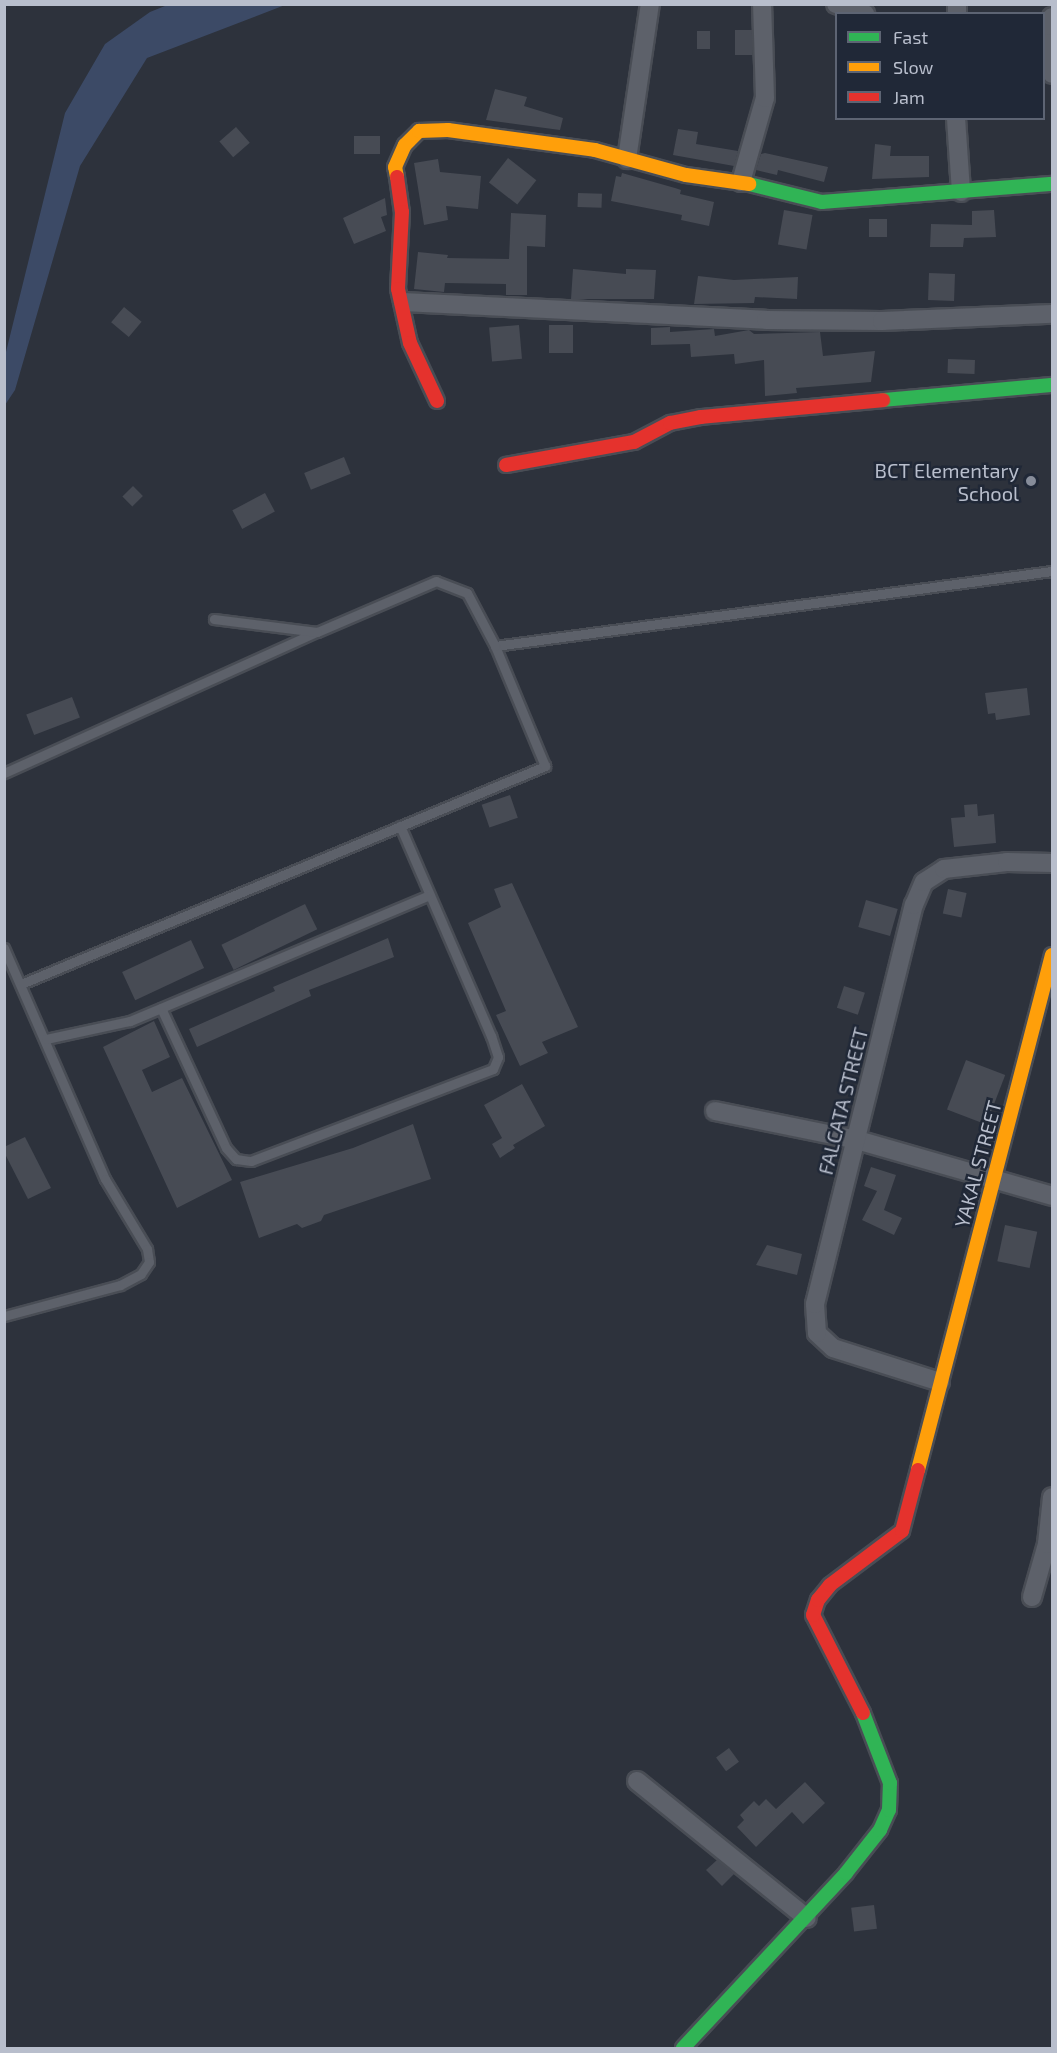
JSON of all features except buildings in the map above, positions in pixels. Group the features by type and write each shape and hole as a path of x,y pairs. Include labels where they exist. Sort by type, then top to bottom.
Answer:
{"street":[{"path":"627,159 650,4"},
{"path":"741,182 765,98 762,4"},
{"path":"836,4 859,12"},
{"path":"1053,17 1047,43 1053,74"},
{"path":"956,120 961,192"},
{"path":"437,401 410,343 403,302 398,289 402,212 395,167 405,145 419,131 448,130 595,150 686,175 741,182 822,202 1053,184"},
{"path":"403,302 766,320 882,321 1053,314"},
{"path":"506,465 634,442 670,423 701,417 1053,385"},
{"name":"FALCATA STREET","path":"940,1382 848,1355 817,1333 815,1304 914,905 924,882 945,869 1006,862 1053,863"},
{"name":"YAKAL STREET","path":"807,1918 880,1830 889,1810 890,1784 878,1746 845,1671 813,1616 818,1600 830,1585 902,1531 1053,955"},
{"path":"715,1110 857,1140 1053,1196"},
{"path":"1032,1597 1047,1544 1053,1497"},
{"path":"637,1781 807,1918 683,2049"}],"lane":[{"path":"495,646 1053,571"},
{"path":"4,773 436,581 467,593 495,646 544,766 21,984"},
{"path":"214,619 317,632"},
{"path":"161,1008 226,1148 236,1159 251,1161 493,1068 498,1057 491,1036 427,896 400,826"},
{"path":"46,1039 130,1021 427,896"},
{"path":"4,948 46,1039 105,1179 147,1249 149,1262 141,1274 120,1285 4,1316"}],"water":[{"path":"170,4 285,5 147,58 80,166 15,390 5,405 5,356 65,113 105,44 150,12"}],"traffic: fast":[{"path":"749,184 822,202 1052,184"},
{"path":"883,400 1052,385"},
{"path":"683,2048 846,1873 880,1830 889,1810 890,1783 863,1713"}],"traffic: slow":[{"path":"397,177 395,167 405,145 419,131 448,130 595,150 686,175 749,184"},
{"path":"918,1470 1052,955"}],"traffic: jam":[{"path":"397,177 402,212 398,289 410,343 437,401"},
{"path":"506,465 634,442 670,423 701,417 883,400"},
{"path":"863,1713 813,1615 818,1600 830,1585 902,1531 918,1470"}],"place":[{"name":"BCT Elementary School","path":"1031,481"}]}
